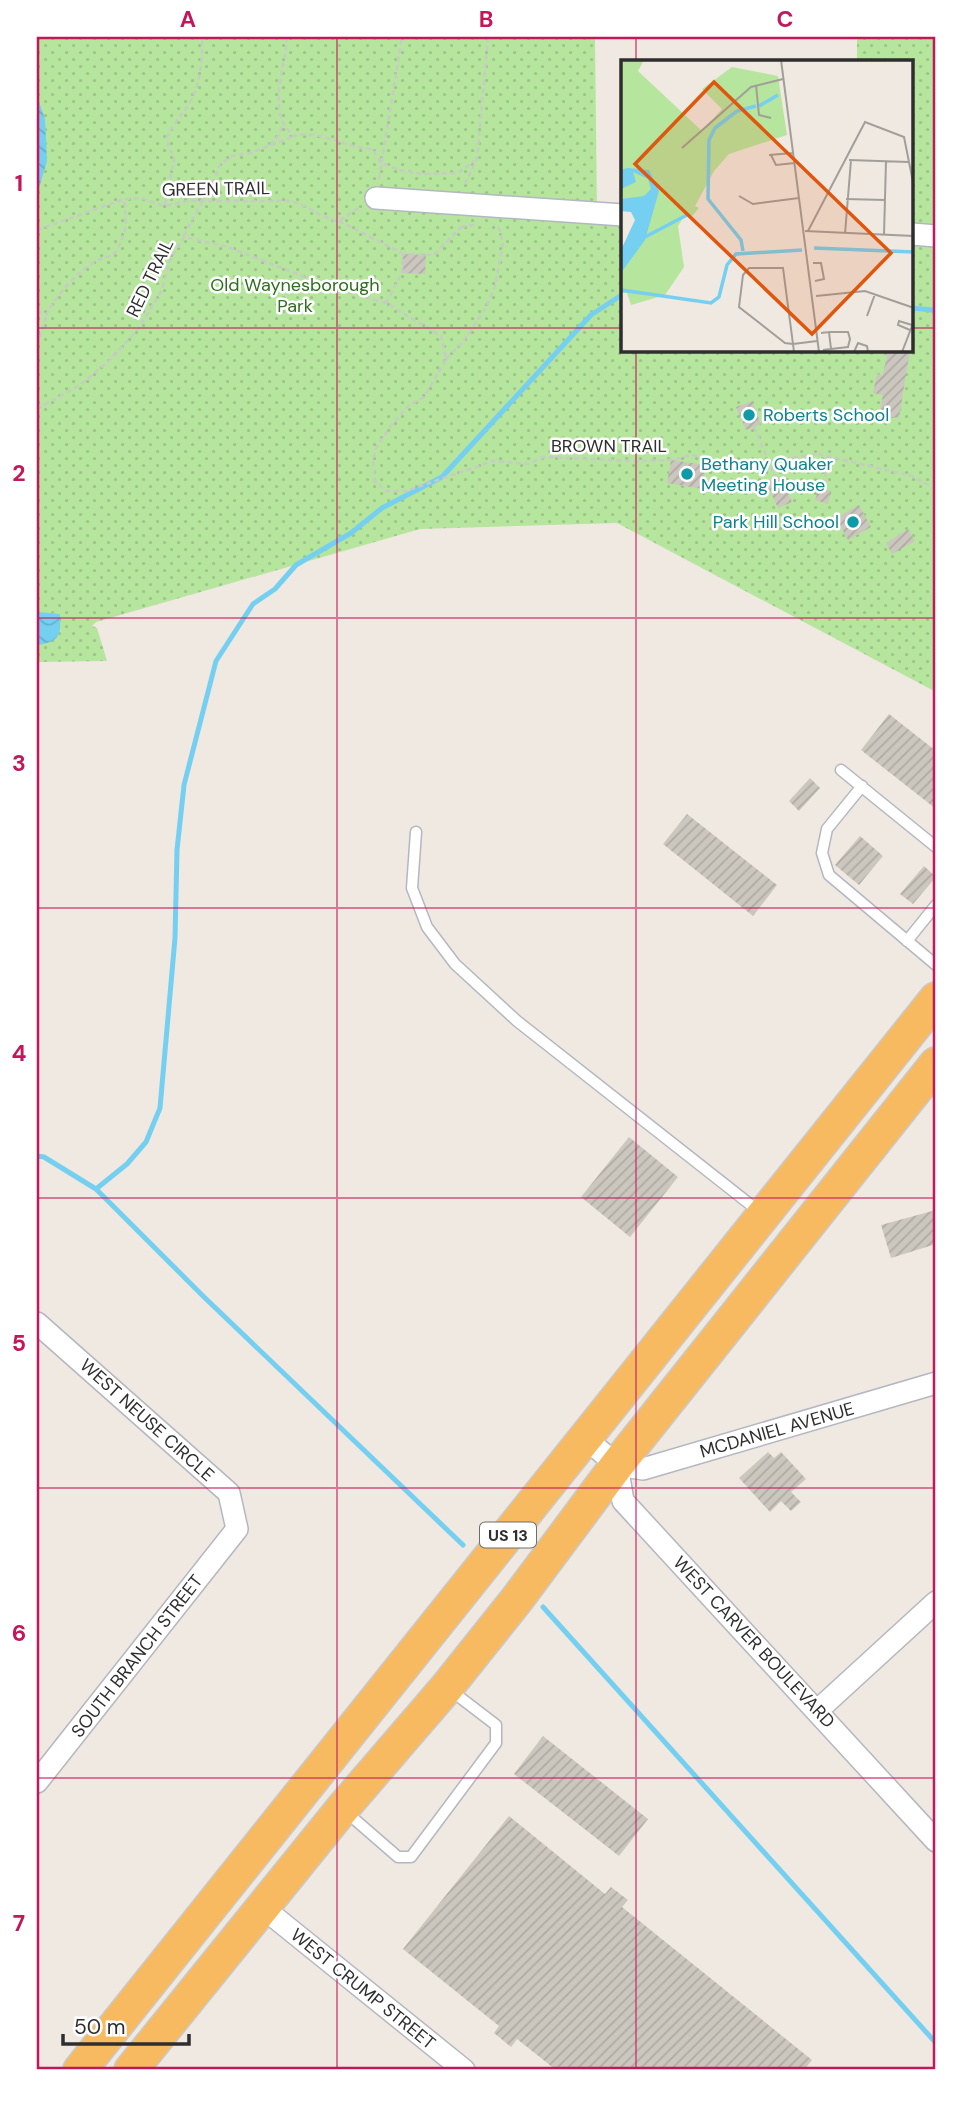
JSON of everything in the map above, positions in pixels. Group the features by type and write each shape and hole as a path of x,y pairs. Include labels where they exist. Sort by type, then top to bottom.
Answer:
{"highway":[{"name":"US 13","path":"80,2070 936,999"},
{"name":"US 13","path":"131,2070 342,1809 447,1687 518,1598 617,1465 936,1064"}],"street":[{"path":"376,198 621,215"},
{"path":"914,234 936,236"},
{"name":"WEST NEUSE CIRCLE","path":"37,1322 229,1493 237,1529"},
{"name":"MCDANIEL AVENUE","path":"617,1465 643,1469 936,1383"},
{"path":"586,1439 617,1465"},
{"name":"WEST CARVER BOULEVARD","path":"617,1465 623,1500 936,1841"},
{"name":"SOUTH BRANCH STREET","path":"37,1782 237,1529"},
{"path":"818,1710 936,1602"},
{"name":"WEST CRUMP STREET","path":"262,1907 464,2070"}],"lane":[{"path":"841,770 936,847"},
{"path":"862,786 827,829 822,853 829,874 936,965"},
{"path":"416,831 412,888 427,927 455,964 517,1021 763,1214"},
{"path":"907,941 936,905"},
{"path":"342,1809 397,1857 411,1857 496,1743 496,1725 447,1687"}],"path":[{"path":"164,205 174,159 166,139 174,121 188,106 194,92 202,37"},
{"path":"268,148 279,135 282,124 279,97 287,37"},
{"path":"339,221 376,198 402,37"},
{"path":"461,227 465,183 477,159 488,37"},
{"path":"282,124 294,136"},
{"path":"184,237 220,164 232,156 268,148 284,138 322,137 351,146 373,149 381,163 422,174 458,173 477,159"},
{"name":"GREEN TRAIL","path":"124,199 142,198 164,205 187,201 290,201 305,204 403,254"},
{"path":"37,230 124,199 126,230 120,246 112,256 102,257 78,276 47,314 37,346"},
{"path":"446,359 463,342 486,308 495,286 503,244 499,228 489,223"},
{"path":"446,359 440,335 386,303 402,273 403,254 434,255 461,227 475,225"},
{"name":"RED TRAIL","path":"37,408 80,385 110,360 138,329 162,290 170,260 184,237 228,247 328,286 386,303"},
{"path":"37,312 47,314"},
{"path":"37,336 37,346"},
{"name":"BROWN TRAIL","path":"446,359 424,397 408,406 376,448 373,461 375,481 386,491 406,491 493,461 527,464 544,457 671,460 692,455 730,464 819,454 912,476 936,489"},
{"path":"754,427 776,478"},
{"path":"824,485 828,457"}],"green space":[{"name":"Old Waynesborough Park","path":"37,37 595,37 597,216 621,215 621,352 914,352 914,60 857,60 857,37 936,37 936,692 617,523 420,529 96,622 92,626 97,628 107,661 37,662"}],"water":[{"path":"37,96 45,119 47,161 37,195"},
{"path":"37,612 60,614 60,621 55,639 37,645"}],"building":[{"path":"403,254 426,255 425,274 402,273"},
{"path":"888,352 910,352 899,418 879,415 883,395 873,393 877,374 883,375"},
{"name":"Roberts School","path":"752,401 761,424 746,430 736,407"},
{"name":"Bethany Quaker Meeting House","path":"671,460 706,465 702,489 667,483"},
{"path":"781,476 792,502 778,508 766,482"},
{"path":"819,488 831,491 828,504 815,500"},
{"name":"Park Hill School","path":"859,505 871,527 848,540 836,518"},
{"path":"908,529 915,541 892,554 886,543"},
{"path":"889,714 936,751 936,809 861,750"},
{"path":"810,778 820,788 799,811 789,801"},
{"path":"687,814 777,885 753,916 663,844"},
{"path":"860,836 883,856 859,885 835,865"},
{"path":"924,866 936,877 913,904 900,894"},
{"path":"629,1137 678,1177 630,1237 581,1197"},
{"path":"936,1210 936,1244 891,1258 881,1225"},
{"path":"768,1452 774,1458 781,1452 806,1479 791,1492 801,1502 791,1511 781,1501 770,1512 739,1478"},
{"path":"543,1736 648,1819 619,1856 514,1774"},
{"path":"509,1816 605,1894 611,1887 628,1900 622,1907 812,2060 804,2070 556,2070 517,2039 511,2047 494,2033 499,2026 403,1949"}],"waterway":[{"path":"96,1189 127,1164 146,1142 160,1108 175,938 177,850 184,785 216,661 253,604 275,589 296,565 351,533 382,508 442,477 591,315 621,295"},
{"path":"914,308 936,312"},
{"path":"37,1156 44,1157 96,1189 204,1297 463,1545"},
{"path":"543,1607 936,2043"}],"place":[{"name":"Roberts School","path":"749,415"},
{"name":"Bethany Quaker Meeting House","path":"687,474"},
{"name":"Park Hill School","path":"853,522"}]}
